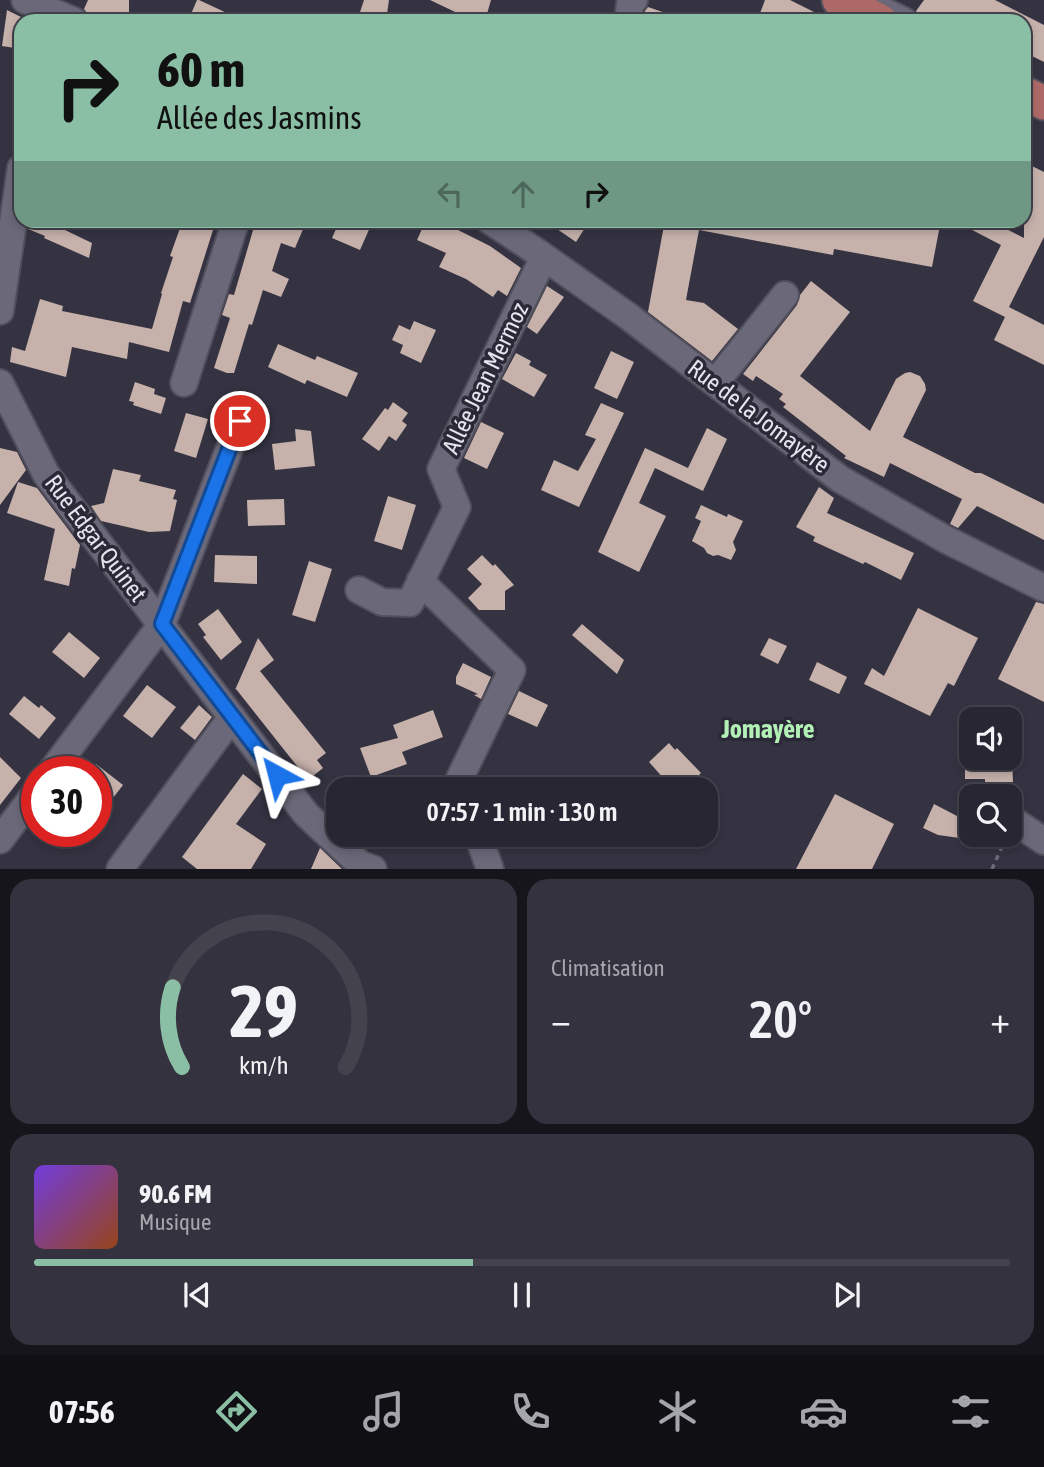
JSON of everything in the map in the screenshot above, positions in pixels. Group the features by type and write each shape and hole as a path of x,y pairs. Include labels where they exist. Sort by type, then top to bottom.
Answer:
{"main road":[{"path":"839,0 866,14"}],"street":[{"path":"862,0 890,14"},
{"path":"0,311 14,216"},
{"path":"184,383 233,228"},
{"name":"Rue de la Jomayère","path":"506,228 628,316 841,479 945,539 1044,588"},
{"name":"Allée Jean Mermoz","path":"359,590 382,602 410,603 457,508 441,469 544,257"},
{"path":"715,383 785,295"},
{"name":"Rue Edgar Quinet","path":"0,383 46,474 306,814 360,864 373,869"},
{"path":"63,756 162,624 240,421"},
{"path":"421,581 512,670 460,777"},
{"path":"120,869 232,717"},
{"path":"0,839 21,812"},
{"path":"1022,832 1044,841"},
{"path":"482,847 490,869"}],"path":[{"path":"992,869 1002,847"}],"building":[{"path":"88,0 129,0 129,14 87,14 84,9"},
{"path":"199,0 229,14 191,14"},
{"path":"364,0 389,0 387,14 359,14"},
{"path":"430,0 491,0 487,14 459,14"},
{"path":"765,0 790,0 818,14 760,14"},
{"path":"924,0 995,0 1022,14 918,14 916,11"},
{"path":"648,7 668,14 645,14"},
{"path":"7,10 15,14 14,48 2,46"},
{"path":"1031,18 1044,25 1044,62 1031,56"},
{"path":"1031,166 1044,172 1044,237 1009,307 1044,325 1044,365 994,340 1005,317 973,301 1001,245 968,228 1005,228 1024,238 1024,228 1031,228"},
{"path":"66,228 65,230 92,243 89,258 44,238 45,236 28,229"},
{"path":"180,228 213,230 190,303 183,301 169,352 129,342 127,359 72,347 66,377 10,362 12,347 25,351 40,299 63,306 62,311 152,329 173,257 170,256"},
{"path":"254,228 304,228 295,248 281,243 272,271 289,279 281,297 263,290 234,373 227,373 214,368 230,318 222,315 229,294 234,295"},
{"path":"336,228 370,228 360,250 332,238"},
{"path":"422,228 454,228 490,246 521,268 507,296 498,290 493,297 466,279 439,267 446,253 417,240"},
{"path":"556,228 585,228 576,242"},
{"path":"664,228 939,228 932,267 834,249 833,255 699,230 686,300 704,303 738,329 712,361 648,312"},
{"path":"811,281 850,312 800,376 870,431 896,379 910,372 920,376 926,390 903,437 1044,504 1044,540 977,506 958,528 950,524 962,499 890,463 884,477 844,458 846,456 783,407 786,404 779,399 783,394 756,376 753,381 743,374 797,305 800,295"},
{"path":"547,286 564,297 537,334 527,327"},
{"path":"414,321 436,330 421,363 400,353 403,345 392,340 399,325 410,330"},
{"path":"278,344 315,360 317,356 358,373 347,397 307,380 305,384 268,367"},
{"path":"611,351 634,362 617,399 594,388"},
{"path":"516,353 531,361 529,365 547,375 534,397 502,379"},
{"path":"135,382 155,389 154,394 166,398 161,414 133,405 134,402 129,401"},
{"path":"393,402 408,413 402,421 407,425 396,441 389,436 379,451 362,439 385,408 388,410"},
{"path":"601,403 624,413 579,507 541,490 554,460 578,471 596,439 585,435"},
{"path":"186,413 208,419 196,458 174,451"},
{"path":"481,422 504,433 487,469 464,458"},
{"path":"707,428 727,439 703,491 655,468 639,503 666,516 639,572 598,552 645,448 688,468"},
{"path":"295,429 311,431 315,466 275,470 272,444 296,441"},
{"path":"0,448 17,452 26,470 0,505"},
{"path":"113,469 141,475 139,481 176,490 173,499 177,500 170,531 149,532 101,521 91,506 104,503"},
{"path":"18,482 37,488 80,545 69,586 44,580 55,529 7,513"},
{"path":"819,487 834,498 827,513 914,553 901,580 813,541 815,537 796,527"},
{"path":"388,496 416,505 402,550 374,541"},
{"path":"284,499 285,525 248,526 247,500"},
{"path":"701,505 743,521 733,542 736,550 731,560 713,556 692,541 701,521 695,518"},
{"path":"215,555 257,556 257,584 214,582"},
{"path":"482,555 493,566 495,564 514,585 505,591 505,610 479,610 468,598 482,584 467,569"},
{"path":"309,561 332,569 315,622 292,615"},
{"path":"1036,602 1044,604 1044,702 998,679"},
{"path":"918,608 978,638 954,686 948,683 930,716 864,684 872,668 884,676"},
{"path":"218,609 242,642 221,660 203,637 206,635 198,624"},
{"path":"582,624 624,660 617,674 572,635"},
{"path":"69,632 100,658 84,678 52,652"},
{"path":"258,638 274,660 260,671 326,753 317,760 323,768 308,780 235,690"},
{"path":"769,638 787,646 778,664 760,655"},
{"path":"817,662 847,677 839,694 809,680"},
{"path":"463,663 491,677 481,699 474,695 478,694 456,684 456,677"},
{"path":"147,685 176,707 152,738 123,716"},
{"path":"519,691 548,705 537,727 508,714"},
{"path":"24,696 39,708 41,705 56,718 39,739 9,714"},
{"path":"199,705 212,717 195,740 180,728"},
{"path":"433,710 443,737 402,752 407,764 371,777 360,748 398,738 393,725"},
{"path":"669,743 701,773 701,777 662,777 649,762"},
{"path":"0,757 21,778 0,805"},
{"path":"965,770 1012,770 1013,782 965,779"},
{"path":"243,774 262,789 236,824 266,844 251,869 197,869 182,857"},
{"path":"112,776 123,785 112,799"},
{"path":"835,794 894,824 872,869 796,869"},
{"path":"934,804 959,816 959,838 938,835 923,828"},
{"path":"320,848 342,869 311,869"}],"district":[{"name":"Jomayère","path":"768,729"}],"route":[{"path":"240,421 162,624 277,775"}]}
